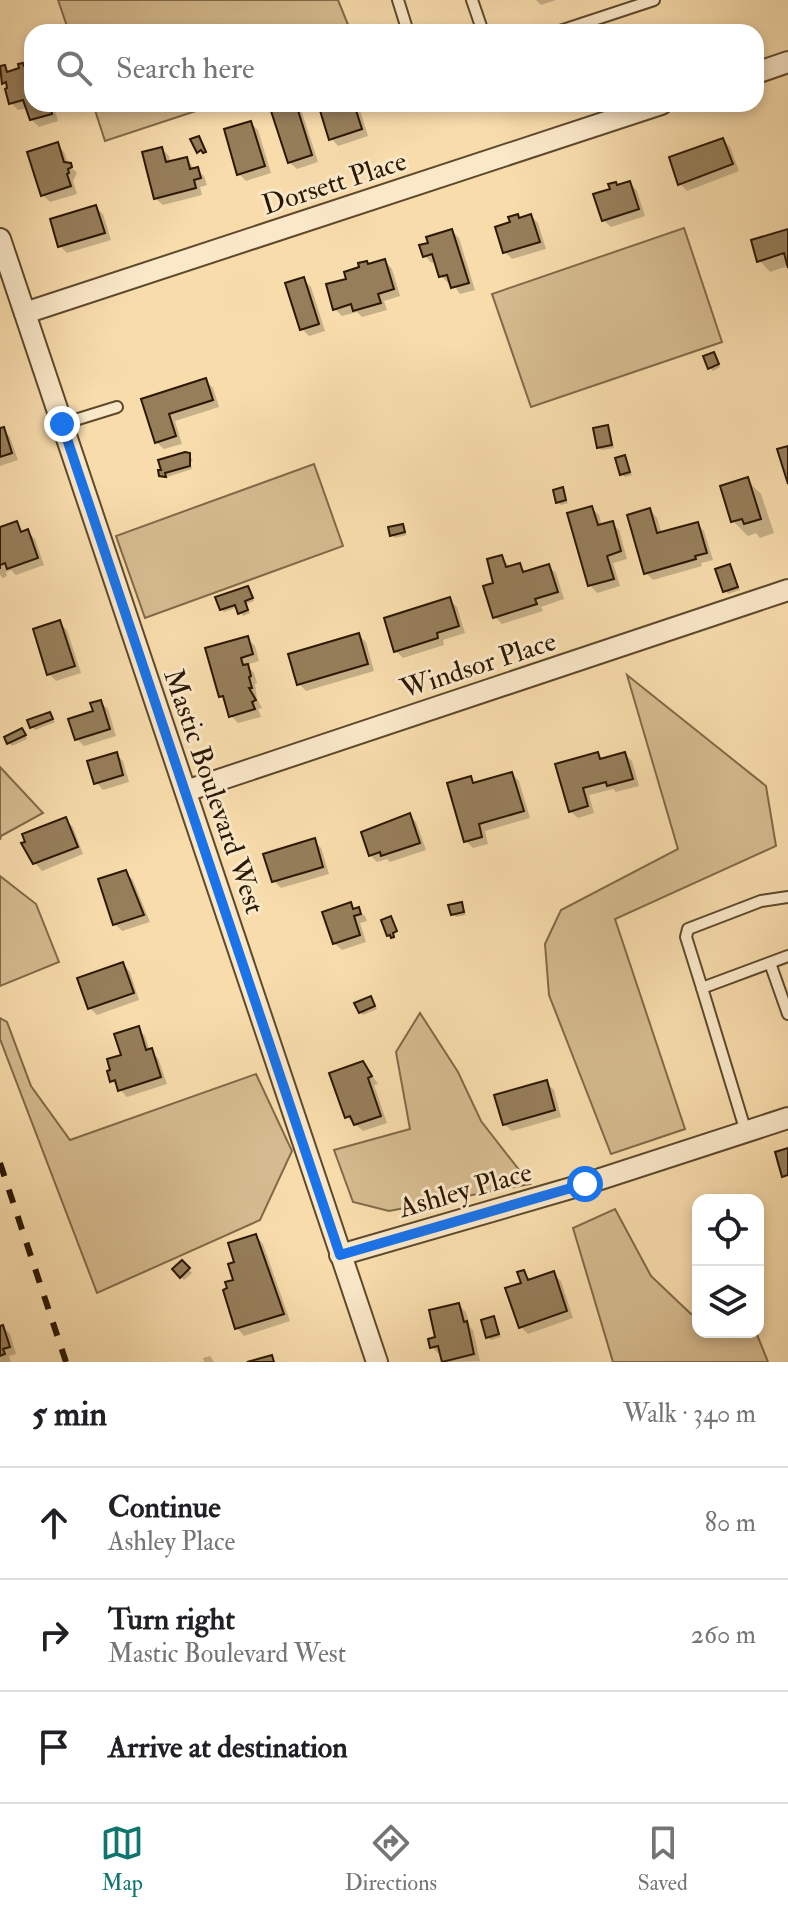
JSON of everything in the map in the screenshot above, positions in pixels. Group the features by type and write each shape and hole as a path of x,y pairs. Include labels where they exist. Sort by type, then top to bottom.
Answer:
{"street":[{"path":"764,70 788,62"},
{"name":"Dorsett Place","path":"25,313 637,112"},
{"name":"Mastic Boulevard West","path":"0,239 377,1362"},
{"name":"Windsor Place","path":"186,791 788,590"},
{"name":"Ashley Place","path":"340,1255 585,1184 788,1118"}],"lane":[{"path":"398,0 406,24"},
{"path":"472,0 480,24"},
{"path":"581,24 654,0"},
{"path":"62,424 117,407"},
{"path":"746,1132 686,937 688,929 761,901 788,897"},
{"path":"702,988 788,956"},
{"path":"770,963 788,1014"}],"shaded area":[{"path":"58,0 338,0 348,24 66,24"},
{"path":"96,112 193,112 105,141"},
{"path":"684,228 722,342 531,407 492,294"},
{"path":"314,464 343,546 145,618 116,536"},
{"path":"627,675 766,786 776,846 615,919 685,1129 611,1154 549,995 545,944 561,910 678,849"},
{"path":"0,767 43,813 1,836 0,840"},
{"path":"0,876 36,904 59,962 0,986"},
{"path":"420,1013 458,1072 481,1121 530,1184 389,1211 353,1202 334,1150 410,1129 396,1052"},
{"path":"0,1018 7,1022 31,1086 70,1140 256,1074 292,1151 260,1220 97,1293 0,1039"},
{"path":"615,1209 651,1276 692,1314 692,1338 758,1338 768,1362 613,1362 573,1228"}],"building":[{"path":"23,63 24,66 24,103 23,100 9,104 0,66 5,65 7,72 19,68 18,64"},
{"path":"27,112 52,112 52,114 30,120"},
{"path":"271,112 299,112 312,155 288,163"},
{"path":"320,112 357,112 362,129 329,140"},
{"path":"251,121 265,166 237,175 224,129"},
{"path":"199,136 206,152 203,153 201,150 197,153 190,139"},
{"path":"723,138 733,164 678,185 669,157"},
{"path":"58,142 64,162 71,163 67,174 71,186 41,196 27,152"},
{"path":"162,147 166,162 187,157 190,169 198,167 201,178 194,180 196,188 154,199 142,152"},
{"path":"630,181 639,209 602,221 593,194 610,189 608,184"},
{"path":"96,205 105,233 58,247 50,219"},
{"path":"518,214 519,218 531,214 540,242 503,253 495,227 510,222 508,217"},
{"path":"452,229 469,283 451,288 447,275 439,277 432,254 423,257 419,245 428,243 426,237"},
{"path":"788,229 788,268 784,253 757,262 751,240"},
{"path":"385,259 394,289 378,294 381,303 353,311 351,304 333,310 326,284 346,279 344,272 359,267 358,263 367,261 368,264"},
{"path":"304,277 319,324 300,330 285,283"},
{"path":"714,352 719,364 708,369 703,356"},
{"path":"206,378 213,400 169,414 176,436 155,443 141,399"},
{"path":"608,425 612,445 597,448 593,428"},
{"path":"4,427 12,453 0,457 0,428"},
{"path":"788,446 788,484 777,449"},
{"path":"190,453 190,466 165,473 166,477 159,476 158,460"},
{"path":"625,455 630,472 620,475 615,458"},
{"path":"748,477 761,519 744,524 742,519 731,522 720,486"},
{"path":"563,487 566,500 556,503 553,490"},
{"path":"592,506 598,525 613,521 621,551 607,556 614,579 588,586 567,513"},
{"path":"650,508 657,533 698,522 707,553 644,574 627,515"},
{"path":"17,521 21,532 28,529 38,558 7,569 5,563 0,565 0,527"},
{"path":"403,524 405,532 390,536 388,527"},
{"path":"502,555 506,567 520,563 523,572 549,564 558,592 535,599 537,604 493,618 483,586 493,583 487,559"},
{"path":"730,564 738,587 723,592 715,569"},
{"path":"248,586 253,598 245,601 248,610 238,614 235,605 220,610 215,597"},
{"path":"450,597 459,626 437,633 438,638 394,652 384,618"},
{"path":"60,620 75,666 47,675 33,629"},
{"path":"359,633 368,664 297,685 288,654"},
{"path":"248,636 253,654 241,658 243,665 248,664 252,688 249,688 256,700 252,702 255,709 229,717 223,696 219,697 205,648"},
{"path":"101,700 110,729 75,740 68,719 93,711 90,703"},
{"path":"50,712 53,719 30,728 27,720"},
{"path":"22,728 26,735 7,744 4,737"},
{"path":"117,752 123,775 94,784 87,761"},
{"path":"598,752 600,759 625,752 633,779 583,788 588,806 569,812 555,764"},
{"path":"512,772 524,811 479,824 482,837 464,842 447,783 471,776 473,783"},
{"path":"410,813 420,843 381,856 380,852 369,856 361,832"},
{"path":"66,817 78,847 33,864 21,843 25,842 22,834"},
{"path":"315,838 323,867 272,882 263,854"},
{"path":"126,870 144,915 113,925 98,879"},
{"path":"351,902 353,909 359,907 361,914 354,916 360,935 333,944 322,912"},
{"path":"462,902 464,912 451,915 448,905"},
{"path":"391,916 397,931 391,938 387,936 381,920"},
{"path":"123,962 134,993 88,1009 77,978"},
{"path":"371,996 375,1006 359,1013 354,1003"},
{"path":"139,1026 146,1050 152,1048 161,1077 118,1091 115,1080 110,1082 107,1071 110,1070 107,1059 121,1055 114,1034"},
{"path":"363,1061 372,1076 368,1078 381,1116 354,1125 350,1116 345,1118 329,1073"},
{"path":"547,1080 555,1110 503,1125 494,1095"},
{"path":"788,1148 788,1175 782,1177 775,1152"},
{"path":"256,1234 284,1314 235,1329 223,1290 227,1288 225,1282 233,1280 228,1264 234,1262 228,1243"},
{"path":"182,1260 190,1268 180,1278 172,1269"},
{"path":"524,1270 528,1280 554,1271 567,1311 519,1328 505,1288 521,1283 517,1272"},
{"path":"459,1303 464,1322 467,1321 474,1354 442,1362 438,1346 430,1348 428,1339 435,1337 429,1310"},
{"path":"494,1316 499,1334 486,1338 481,1320"},
{"path":"3,1325 10,1347 3,1349 5,1354 0,1356 0,1326"},
{"path":"272,1355 274,1362 247,1362"}],"railway":[{"path":"0,1163 66,1362"}],"route":[{"path":"62,424 340,1255 585,1184"}]}
